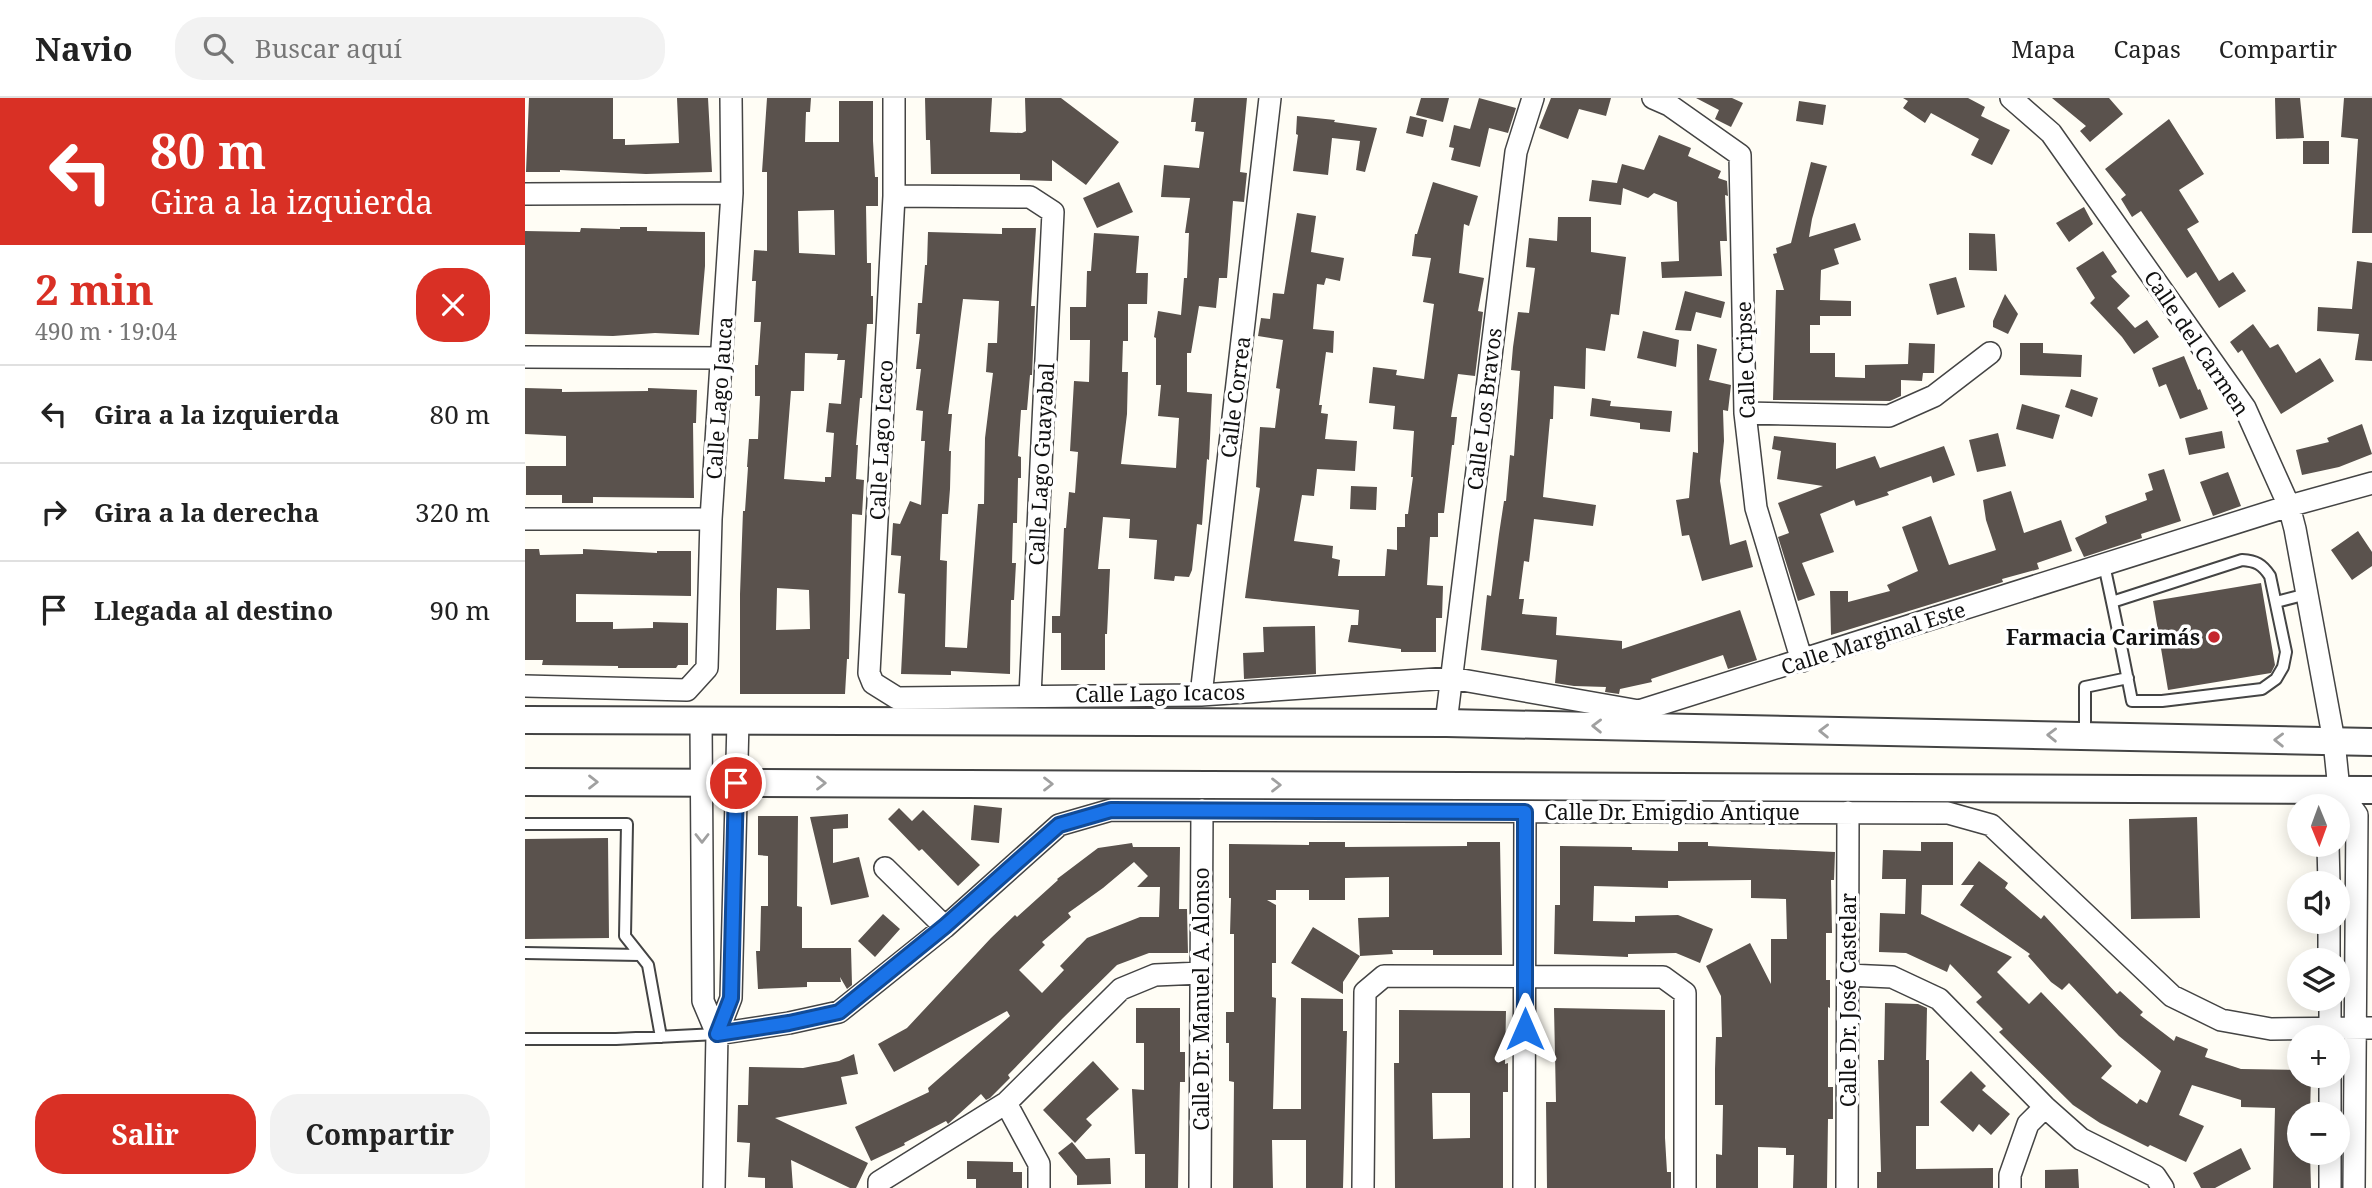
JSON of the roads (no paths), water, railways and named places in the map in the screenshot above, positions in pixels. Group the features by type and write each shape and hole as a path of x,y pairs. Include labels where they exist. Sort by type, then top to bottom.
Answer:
{"street":[{"name":"Calle Lago Jauca","path":"525,686 687,691 708,668 711,519 732,193 731,98"},
{"name":"Calle Lago Icaco","path":"873,683 869,673 894,196 894,98"},
{"name":"Calle Correa","path":"1201,695 1270,98"},
{"name":"Calle Los Bravos","path":"1446,723 1516,152 1533,98"},
{"name":"Calle Cripse","path":"1653,98 1669,105 1740,156 1745,413 1756,508 1802,661"},
{"name":"Calle del Carmen","path":"2011,98 2051,133 2245,408 2289,506 2334,741 2336,794"},
{"path":"525,194 732,193"},
{"name":"Calle Lago Guayabal","path":"894,196 1030,197 1053,212 1030,696"},
{"path":"1745,413 1889,416 1934,396 1990,353"},
{"path":"525,357 722,358"},
{"name":"Calle Marginal Este","path":"1451,678 1639,710 2289,506 2372,483"},
{"path":"525,519 711,519"},
{"name":"Calle Lago Icacos","path":"873,683 897,698 1201,695 1451,678"},
{"path":"525,720 1446,723 2372,742"},
{"path":"701,720 703,1001 717,1034"},
{"path":"714,1188 717,1034 731,998 738,720"},
{"path":"525,782 2287,798"},
{"path":"2350,795 2372,790"},
{"path":"2350,809 2357,815 2364,1028 2354,1188"},
{"name":"Calle Dr. Emigdio Antique","path":"717,1034 839,1012 945,926 1059,825 1111,810 1948,813 1991,825 2172,996 2221,1020 2287,1030"},
{"name":"Calle Dr. Manuel A. Alonso","path":"1201,1188 1202,810"},
{"name":"Calle Dr. José Castelar","path":"1847,1188 1848,811"},
{"path":"1524,1188 1525,812"},
{"path":"885,868 945,926"},
{"path":"879,1188 879,1182 1006,1102 1121,989 1155,975 1201,973"},
{"path":"1363,1188 1365,992 1384,976 1525,975 1663,977 1685,993 1685,1188"},
{"path":"1848,975 1892,977 1939,999 2045,1107 2081,1139 2155,1176 2163,1188"},
{"path":"1006,1102 1039,1164 1038,1188"},
{"path":"2010,1188 2010,1175 2028,1124 2045,1107"},
{"path":"2330,1165 2330,1188"}],"lane":[{"path":"2104,565 2132,701 2162,701 2262,689 2277,679 2283,667 2286,652 2270,576 2263,566 2254,561 2242,560 2112,602"},
{"path":"2276,602 2307,594"},
{"path":"2085,736 2085,687 2128,678"},
{"path":"525,824 627,824 625,936 648,965 661,1037"},
{"path":"525,953 640,955"},
{"path":"525,1038 717,1034"}],"place":[{"name":"Farmacia Carimás","path":"2214,637"}]}
